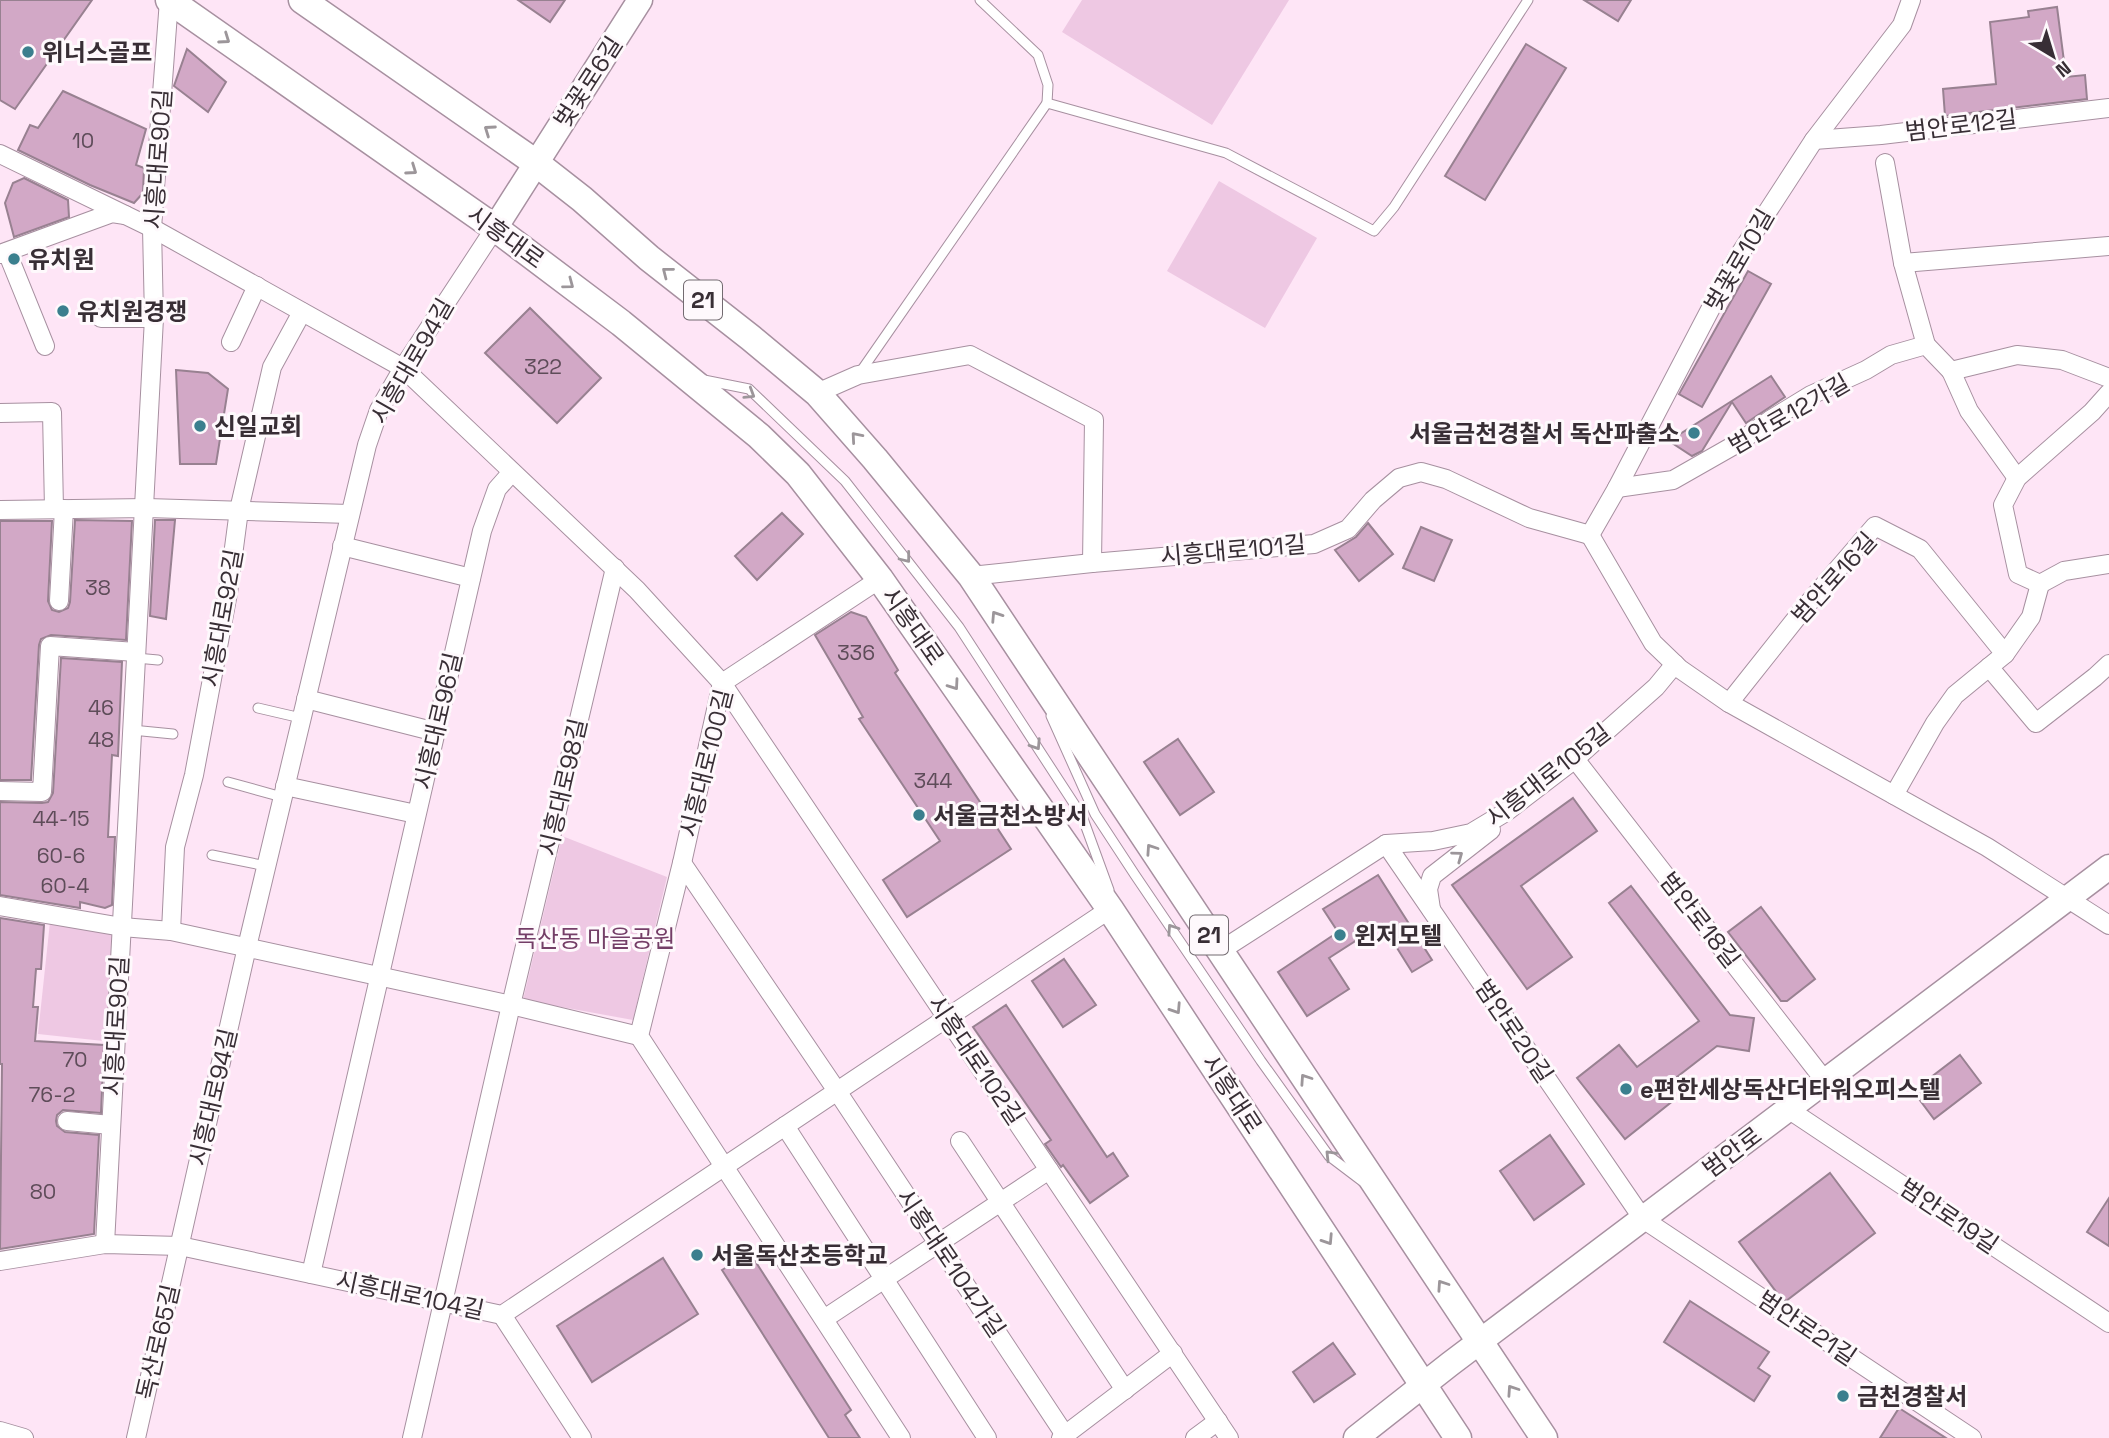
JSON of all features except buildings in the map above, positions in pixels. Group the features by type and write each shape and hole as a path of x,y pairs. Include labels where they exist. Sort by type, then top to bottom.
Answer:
{"main road":[{"name":"시흥대로","path":"169,0 495,228 621,323 759,436 798,474 880,579 1110,909 1458,1438"},
{"name":"21","path":"302,0 536,163 582,199 649,258 817,393 875,459 971,576 1544,1438"},
{"name":"벚꽃로6길","path":"495,228 640,0"},
{"name":"범안로","path":"1356,1438 1480,1341 2109,867"}],"street":[{"name":"시흥대로90길","path":"105,1244 154,318 152,228 169,0"},
{"name":"벚꽃로10길","path":"1590,535 1735,260 1814,139 1902,24 1911,0"},
{"name":"범안로12길","path":"1814,139 1894,133 2109,108"},
{"path":"0,154 152,228 402,368 615,568 722,683"},
{"name":"범안로12길","path":"1885,163 1903,263 1926,345"},
{"path":"45,345 3,253 112,213 129,216"},
{"name":"시흥대로94길","path":"180,1246 247,947 367,445 379,410 402,368 495,228"},
{"path":"1903,263 2109,246"},
{"path":"231,342 257,286"},
{"name":"시흥대로92길","path":"171,931 175,846 194,775 228,593 239,510 272,367 302,312"},
{"path":"101,318 154,318"},
{"path":"1926,345 1951,371 1969,411 2017,478"},
{"name":"범안로12가길","path":"1617,488 1672,480 1738,443 1811,396 1891,355 1926,345"},
{"path":"817,393 858,375 970,355 1094,420 1092,563"},
{"path":"1951,371 2017,355 2062,360 2109,377"},
{"path":"2040,584 2018,574 2003,505 2017,478 2109,394"},
{"path":"0,413 52,412 59,509 59,601"},
{"name":"시흥대로96길","path":"312,1274 482,531 497,489 512,472"},
{"name":"시흥대로101길","path":"971,576 1314,544 1348,528 1373,500 1399,478 1421,472 1446,480 1529,518 1590,535"},
{"path":"0,510 144,508 350,514"},
{"name":"범안로16길","path":"1729,704 1806,606 1875,526 1920,549 2005,654"},
{"path":"1590,535 1653,643 1675,664 1729,704 1894,794 2019,867 2109,925"},
{"path":"342,546 471,578"},
{"path":"1894,794 1935,723 1955,695 2005,654 2031,617 2040,584 2063,571 2109,564"},
{"name":"시흥대로98길","path":"412,1438 615,568"},
{"name":"시흥대로100길","path":"639,1036 682,863 722,683 880,579"},
{"path":"0,791 42,792 50,646 136,655"},
{"name":"시흥대로105길","path":"1220,951 1386,844 1433,841 1471,833 1506,812 1575,759 1656,687 1675,664"},
{"path":"1989,667 2036,723 2109,664"},
{"name":"시흥대로102길","path":"722,683 1229,1438"},
{"path":"306,699 436,732"},
{"name":"범안로18길","path":"1575,759 1825,1082"},
{"path":"284,791 416,814"},
{"path":"1431,909 1429,888 1432,876 1488,835 1506,812"},
{"name":"범안로20길","path":"1386,844 1643,1219"},
{"name":"시흥대로100길","path":"682,863 837,1091"},
{"name":"시흥대로90길","path":"0,906 122,927 171,931 247,947"},
{"name":"시흥대로104길","path":"0,1261 105,1244 180,1246 502,1315 1110,909"},
{"path":"247,947 639,1036 901,1438"},
{"name":"시흥대로104가길","path":"837,1091 1063,1436"},
{"name":"범안로19길","path":"1788,1109 2109,1323"},
{"name":"시흥대로90길","path":"67,1121 111,1125"},
{"path":"785,1126 988,1438"},
{"path":"960,1141 1125,1390"},
{"path":"824,1319 1049,1170"},
{"name":"범안로21길","path":"1643,1219 1972,1438"},
{"name":"독산로65길","path":"136,1438 180,1246"},
{"path":"502,1315 582,1438"},
{"path":"1063,1436 1172,1353"},
{"path":"1195,1438 1218,1421"},
{"path":"0,1431 24,1438"}],"lane":[{"path":"858,375 1047,103 1048,85 1038,55 980,0"},
{"path":"1047,103 1226,153 1374,231 1394,207 1528,0"},
{"path":"685,377 748,389 845,481 959,627 1082,816 1125,932"},
{"path":"136,655 158,660"},
{"path":"1034,673 1057,732 1095,814 1329,1156 1383,1197"},
{"path":"258,708 301,718"},
{"path":"132,730 173,734"},
{"path":"228,782 284,791"},
{"path":"212,855 266,866"}],"green space":[{"path":"1082,0 1289,0 1212,125 1062,32"},
{"path":"1219,181 1317,238 1265,328 1167,271"},
{"name":"독산동 마을공원","path":"562,836 667,877 633,1020 523,1000"},
{"path":"50,922 121,932 113,1042 38,1034"}],"place":[{"name":"위너스골프","path":"28,52"},
{"name":"유치원","path":"14,259"},
{"name":"유치원경쟁","path":"63,311"},
{"name":"신일교회","path":"200,426"},
{"name":"서울금천경찰서 독산파출소","path":"1694,433"},
{"name":"서울금천소방서","path":"919,815"},
{"name":"윈저모텔","path":"1340,935"},
{"name":"e편한세상독산더타워오피스텔","path":"1626,1089"},
{"name":"서울독산초등학교","path":"697,1255"},
{"name":"금천경찰서","path":"1843,1396"}]}
